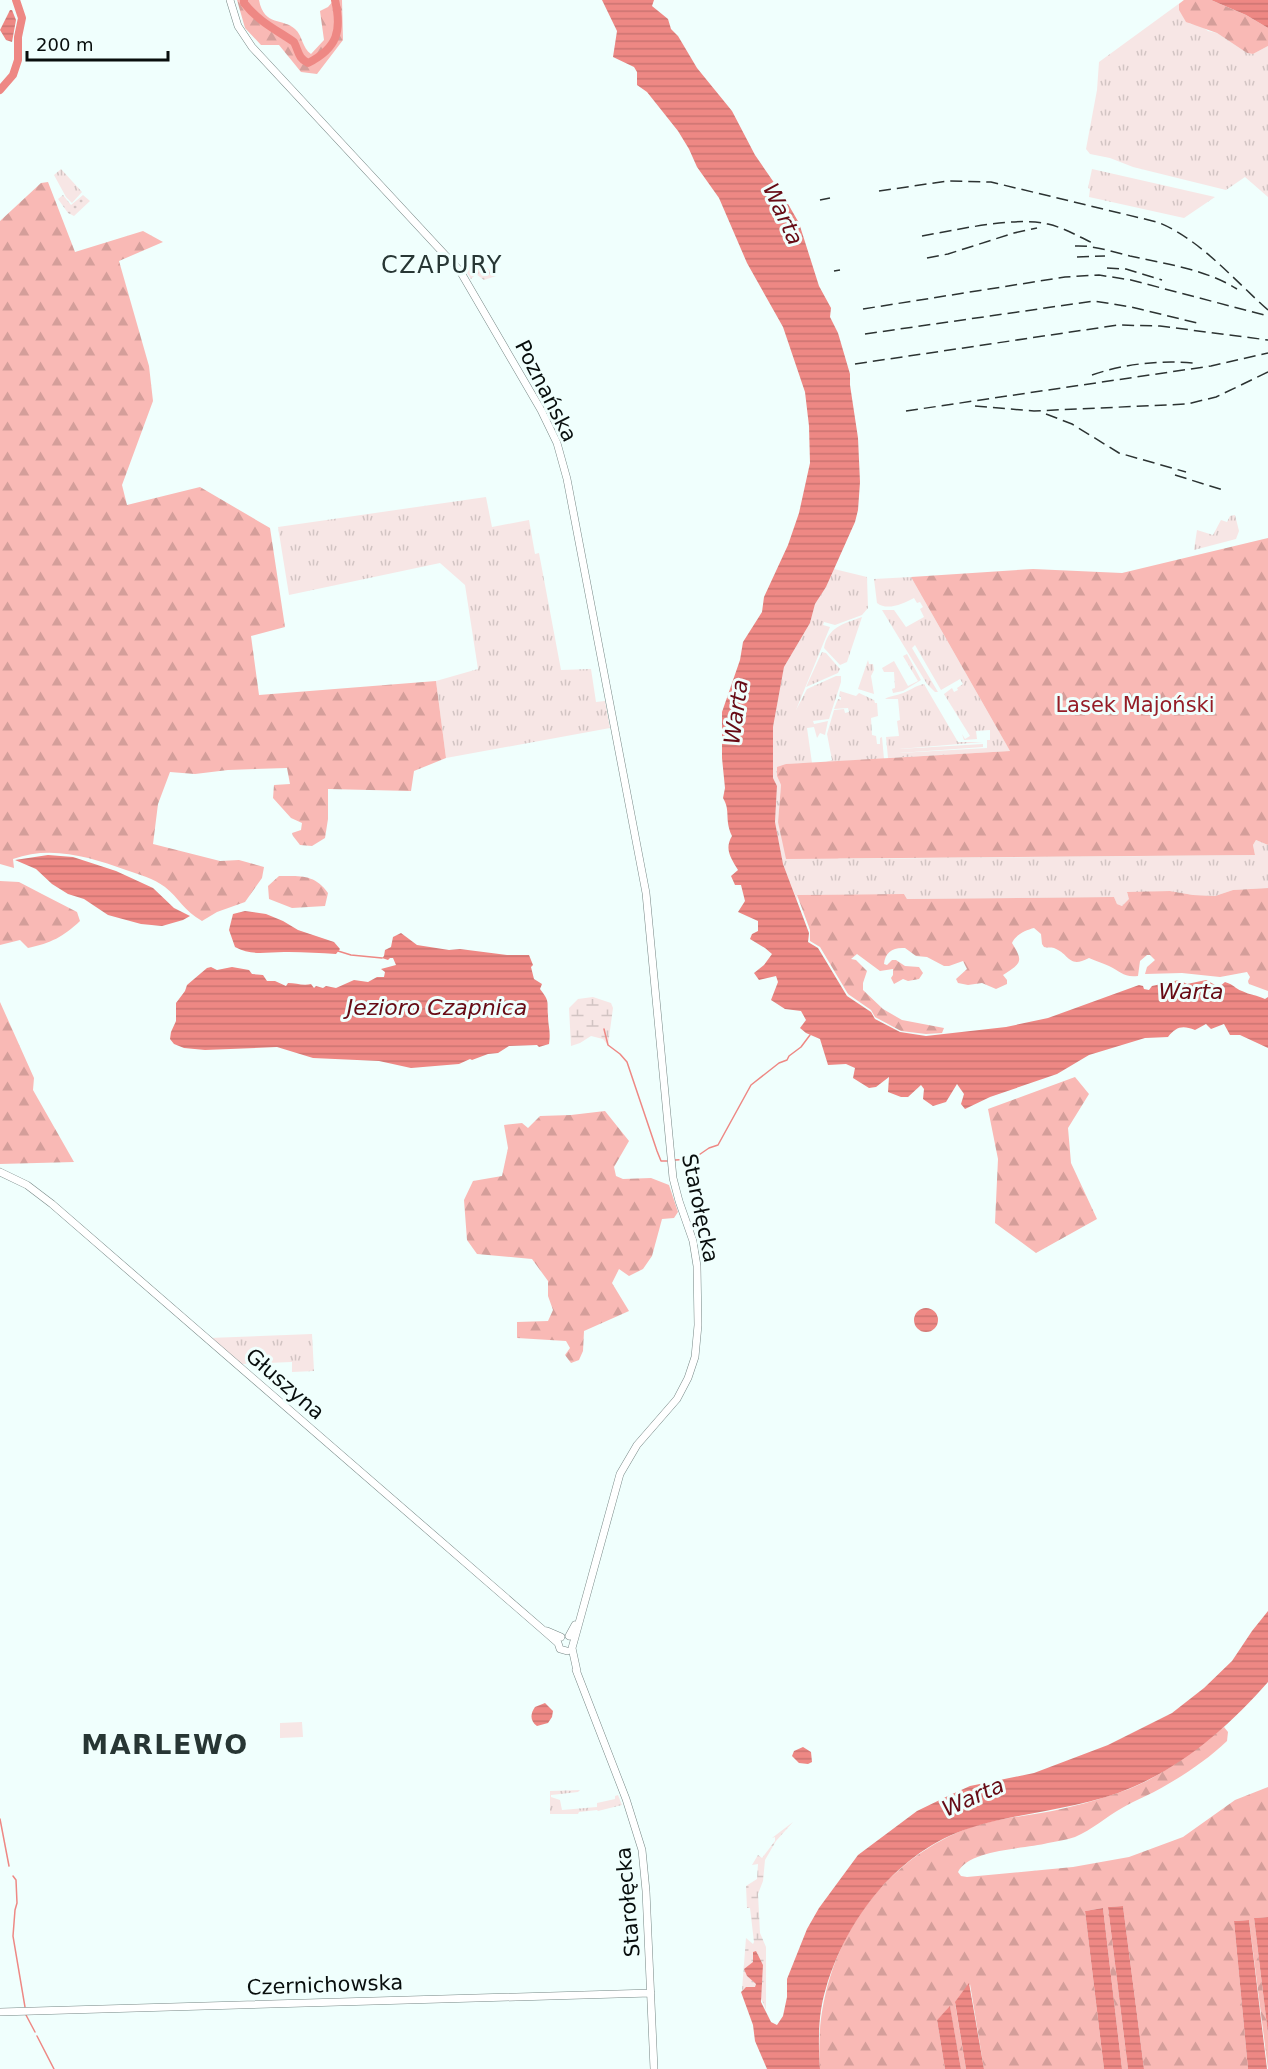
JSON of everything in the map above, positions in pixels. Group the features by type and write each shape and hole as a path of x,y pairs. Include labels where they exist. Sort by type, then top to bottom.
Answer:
{"street":[{"name":"Poznańska","path":"230,0 240,30 256,53 460,271 549,426 560,452 567,479 645,888"},
{"name":"Starołęcka","path":"645,888 673,1178 693,1241 698,1266 697,1344 692,1367 681,1393 638,1445 620,1474 571,1644 577,1671 641,1844 646,1891 654,2069"},
{"name":"Głuszyna","path":"0,1172 27,1185 52,1204 542,1629 559,1640"},
{"path":"559,1640 571,1644 560,1649 559,1640"},
{"name":"Czernichowska","path":"0,2012 651,1993"}],"green space":[{"path":"237,0 259,0 265,14 295,29 311,54 324,40 320,11 334,0 342,0 343,40 317,74 301,72 279,45 261,45 245,28"},
{"path":"1184,0 1181,12 1190,24 1200,25 1208,31 1217,33 1247,53 1253,54 1268,46 1268,197 1245,177 1226,190 1133,167 1110,158 1090,154 1086,149 1097,90 1099,62"},
{"path":"1184,0 1211,0 1246,15 1268,28 1268,46 1253,54 1247,53 1217,33 1186,22 1179,10 1179,4"},
{"path":"61,169 82,192 72,203 66,197 54,175"},
{"path":"1092,169 1215,197 1184,218 1089,197 1090,189 1088,188"},
{"path":"48,182 75,252 143,231 163,242 119,261 149,366 153,401 122,485 127,505 200,487 270,528 285,627 251,636 259,695 436,681 446,758 414,771 411,791 328,789 328,819 325,838 312,846 300,845 292,833 301,830 302,823 291,818 273,798 274,785 290,784 287,768 228,770 195,774 170,772 158,804 153,844 220,861 239,860 264,867 262,878 245,902 217,912 202,921 160,884 146,877 84,857 42,853 13,859 14,868 0,864 0,221 41,183"},
{"path":"63,195 71,205 83,195 90,201 74,216 68,213 58,199"},
{"path":"477,258 496,276 484,280 476,274 471,279 463,267"},
{"path":"486,497 492,527 529,520 535,554 539,553 561,670 591,669 596,702 605,701 610,728 446,758 436,681 478,669 465,585 440,563 289,595 278,527"},
{"path":"1235,515 1239,531 1236,539 1194,550 1197,530 1213,535 1221,520 1227,522 1230,516"},
{"name":"Lasek Majoński","path":"1268,538 1268,845 1256,840 1253,845 1255,855 786,859 778,822 781,785 777,776 777,767 786,764 1010,751 911,577 1033,569 1122,573"},
{"path":"834,569 867,577 868,608 862,615 835,625 824,622 823,625 830,627 796,710 807,689 836,676 841,676 841,682 829,719 813,721 814,724 828,721 825,735 820,733 817,738 814,727 807,728 812,763 786,764 777,776 781,785 778,822 839,859 1255,855 1253,845 1256,840 1268,845 1268,888 1233,890 1215,896 1170,891 1127,893 1130,899 1122,906 1117,904 1114,897 907,899 904,894 798,895 797,900 783,864 775,822 777,786 773,778 773,727 784,667 810,623 815,604"},
{"path":"911,577 1010,751 888,758 886,737 899,736 897,721 900,720 898,699 885,699 924,684 958,742 983,742 899,749 899,753 987,748 987,740 990,740 990,730 976,731 977,739 964,740 962,734 965,739 970,736 944,694 952,688 954,692 958,690 957,688 963,684 960,679 941,690 915,645 912,648 938,692 935,692 927,684 882,610 894,610 906,627 924,617 920,609 923,607 920,602 917,603 914,598 890,607 877,603 874,579"},
{"path":"862,617 847,662 840,665 824,648 826,641 837,627"},
{"path":"822,652 826,653 840,669 838,673 806,687"},
{"path":"907,654 921,680 903,691 893,693 894,672 884,672 882,668 894,661 908,686 918,681 903,656"},
{"path":"868,660 869,664 873,664 874,670 871,676 874,694 858,689"},
{"path":"840,691 856,696 859,693 877,703 878,716 871,718 872,735 876,736 877,744 880,744 882,737 884,759 826,762 832,760 827,734 834,710 844,709 845,713 849,712 848,708 834,709 838,699 841,700"},
{"path":"983,744 983,747 899,753 899,749"},
{"path":"279,876 306,877 318,882 328,893 325,906 292,908 269,899 268,886"},
{"path":"0,881 19,882 77,912 80,921 56,939 43,944 28,948 20,940 0,945"},
{"path":"1268,888 1268,991 1249,984 1250,977 1247,972 1220,977 1182,973 1145,974 1147,967 1155,960 1150,955 1140,961 1138,976 1126,975 1089,958 1073,961 1054,948 1044,947 1041,934 1034,928 1021,933 1013,940 1019,962 1003,975 1007,984 996,989 982,983 968,985 958,983 956,979 967,969 963,961 944,966 927,957 916,956 905,948 890,951 884,964 887,965 892,960 896,960 905,966 919,967 923,973 919,979 908,981 903,979 894,984 891,978 893,969 880,971 857,954 851,959 856,960 867,971 863,990 883,1009 902,1020 944,1028 942,1033 926,1034 901,1031 875,1017 871,1010 848,994 820,947 810,941 810,930 797,895 904,894 907,899 1114,897 1117,904 1122,906 1129,899 1127,892 1170,891 1215,896 1233,890"},
{"path":"593,997 611,1003 613,1008 608,1045 603,1039 591,1036 571,1046 569,1008 578,999"},
{"path":"0,1002 34,1078 33,1090 74,1162 0,1164"},
{"path":"1075,1077 1089,1094 1068,1128 1071,1163 1097,1219 1036,1253 995,1223 998,1159 988,1109"},
{"path":"605,1111 629,1141 614,1167 616,1176 623,1179 651,1178 669,1185 678,1212 674,1218 662,1219 652,1256 643,1269 629,1276 619,1269 612,1283 629,1311 584,1331 583,1351 579,1360 571,1363 565,1355 570,1348 566,1341 517,1338 517,1322 548,1321 553,1310 548,1296 548,1281 532,1259 477,1254 467,1240 464,1200 473,1181 502,1176 508,1148 504,1125 522,1123 528,1128 540,1116"},
{"path":"312,1334 314,1371 292,1372 292,1362 241,1364 209,1338"},
{"path":"302,1722 303,1737 280,1738 280,1723"},
{"path":"1224,1727 1228,1732 1227,1741 1204,1760 1172,1782 1127,1805 1081,1834 1065,1840 985,1854 964,1864 958,1872 961,1876 967,1877 1073,1867 1129,1857 1183,1837 1235,1800 1268,1787 1268,1917 1254,1918 1268,2034 1268,2069 1249,1920 1234,1921 1248,2069 1144,2069 1123,1906 1108,1907 1128,2069 1122,2069 1103,1908 1085,1911 1104,2069 984,2069 970,1984 955,2003 966,2069 961,2069 950,2007 937,2020 945,2069 820,2069 820,2031 826,1993 837,1958 854,1925 875,1894 901,1868 932,1846 966,1829 994,1821 1075,1806 1129,1789 1155,1777"},
{"path":"580,1790 551,1795 551,1797 560,1800 562,1810 597,1807 597,1803 615,1799 618,1795 622,1805 578,1814 550,1814 550,1791"},
{"path":"793,1822 776,1841 765,1860 763,1881 758,1894 760,1933 766,1947 766,2010 761,1998 763,1965 753,1962 747,1976 756,1984 755,1987 742,1990 746,1938 753,1944 754,1942 750,1908 747,1908 746,1886 757,1879 758,1864 752,1865 758,1855 762,1858 775,1841 775,1837 772,1838"}],"water":[{"name":"Warta","path":"602,0 654,0 652,6 668,19 671,29 678,36 697,68 732,111 755,155 799,223 819,286 831,308 830,317 838,333 850,374 858,438 860,482 858,510 855,522 826,587 815,604 810,623 784,667 773,727 773,778 777,786 775,822 783,864 809,933 808,942 818,948 847,996 871,1012 875,1019 900,1032 926,1036 1006,1027 1048,1018 1139,985 1149,990 1152,986 1179,980 1187,984 1206,980 1219,987 1225,982 1239,990 1265,999 1268,997 1268,1048 1240,1035 1230,1035 1224,1024 1211,1029 1206,1024 1195,1030 1180,1028 1168,1037 1145,1038 1089,1055 1057,1074 990,1097 965,1109 961,1104 964,1094 957,1084 946,1102 933,1106 923,1099 924,1089 921,1085 908,1097 901,1097 888,1092 889,1077 876,1087 869,1088 853,1078 855,1068 846,1064 828,1065 820,1039 800,1028 806,1020 801,1011 785,1009 771,1000 778,982 776,976 759,980 754,973 772,954 750,939 752,934 758,931 758,921 738,912 745,901 741,885 735,885 731,876 738,870 729,853 732,836 728,825 727,807 723,798 725,788 722,758 722,712 740,660 743,642 762,612 764,597 788,545 799,513 810,463 805,392 783,327 747,263 719,198 697,167 678,131 647,92 637,85 637,72 634,67 613,57 617,31"},
{"path":"1211,0 1268,0 1268,28 1246,15"},
{"path":"10,10 16,20 12,42 6,40 0,30"},
{"path":"48,855 73,857 116,871 153,888 174,908 190,916 162,926 141,924 108,915 84,899 68,894 52,884 36,869 15,860"},
{"path":"245,911 266,914 298,930 334,942 340,949 336,954 255,953 242,950 235,947 229,930 233,914"},
{"name":"Jezioro Czapnica","path":"401,933 417,945 449,950 529,955 533,965 531,967 534,979 542,984 540,989 547,1002 549,1044 539,1047 537,1045 509,1046 498,1053 470,1059 459,1064 411,1068 379,1061 313,1058 277,1047 205,1050 184,1048 174,1044 170,1039 176,1021 176,1003 187,985 207,968 217,970 232,967 249,970 252,974 263,975 267,981 275,981 286,986 288,983 311,984 314,988 326,986 336,988 354,980 368,982 377,977 384,977 385,972 381,969 396,965 393,958 388,960 382,958 385,950 391,947 393,937"},
{"path":"926,1308 934,1312 938,1320 934,1328 926,1332 918,1328 914,1320 918,1312"},
{"name":"Warta","path":"1268,1611 1268,1682 1223,1728 1189,1755 1152,1778 1113,1795 970,1828 920,1853 898,1870 862,1913 835,1962 821,2008 820,2069 767,2069 755,2041 753,2025 741,1992 746,1987 755,1987 756,1984 747,1976 744,1969 753,1962 753,1952 756,1951 763,1965 761,2002 771,2022 777,2025 783,2016 787,1997 787,1979 807,1929 819,1908 858,1855 917,1811 970,1786 1034,1773 1108,1745 1172,1713 1204,1688 1232,1661"},
{"path":"545,1703 553,1711 552,1717 548,1723 537,1726 532,1720 532,1712 535,1707"},
{"path":"803,1747 811,1752 812,1762 808,1764 799,1763 792,1756 794,1751"},
{"path":"1123,1906 1144,2069 1128,2069 1108,1907"},
{"path":"1103,1908 1122,2069 1104,2069 1085,1911"},
{"path":"1268,1917 1268,2034 1254,1918"},
{"path":"1249,1920 1267,2069 1248,2069 1234,1921"},
{"path":"969,1983 984,2069 966,2069 955,2002"},
{"path":"950,2006 961,2069 945,2069 937,2020"}],"waterway":[{"path":"0,90 13,75 18,60 18,37 22,18 16,0"},
{"path":"244,0 255,15 294,42 300,57 308,63 332,44 338,20 335,0"},
{"path":"338,951 351,955 382,958"},
{"path":"604,1029 608,1045 627,1062 661,1161 667,1161"},
{"path":"675,1160 693,1159 718,1145 751,1085 779,1063 787,1060 810,1035"},
{"path":"0,1819 9,1866"},
{"path":"13,1876 16,1880 17,1903 13,1936 25,2007"},
{"path":"26,2015 35,2032"},
{"path":"37,2036 54,2069"}],"railway":[{"path":"879,191 948,181 991,182 1157,222 1202,249 1268,310"},
{"path":"820,200 830,198"},
{"path":"922,236 986,225 1035,222 1060,228 1095,244"},
{"path":"927,258 1037,228"},
{"path":"1075,246 1096,248 1185,268 1225,282 1237,289"},
{"path":"1077,257 1105,256"},
{"path":"1107,268 1126,269 1162,280"},
{"path":"834,271 840,270"},
{"path":"863,309 1065,277 1099,275 1131,280 1268,316"},
{"path":"865,334 1094,301 1131,307 1201,324"},
{"path":"855,364 1118,325 1160,326 1268,340"},
{"path":"906,411 1211,366 1268,353"},
{"path":"1092,375 1142,364 1193,363"},
{"path":"975,406 1034,411 1187,404 1216,397 1268,372"},
{"path":"1046,414 1072,424 1119,453 1186,472"},
{"path":"1175,475 1223,490"}],"district":[{"name":"CZAPURY","path":"442,265"},
{"name":"MARLEWO","path":"165,1744"}]}
